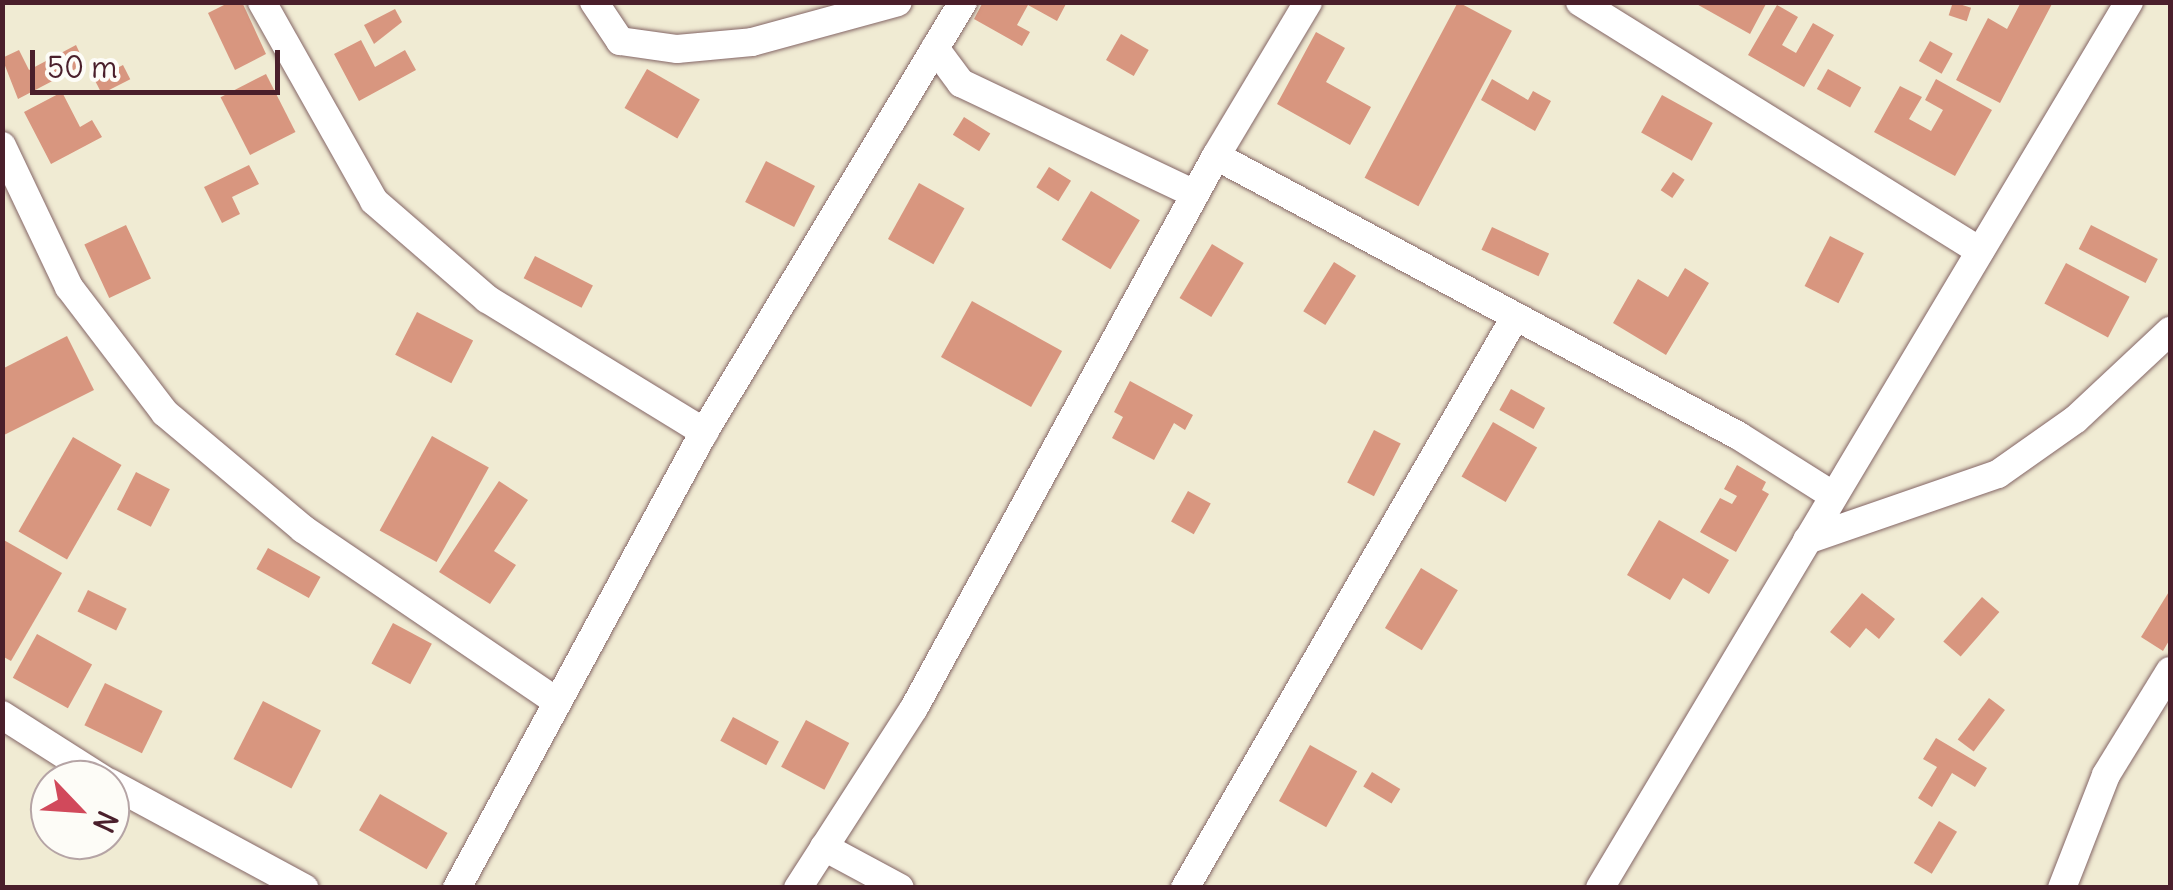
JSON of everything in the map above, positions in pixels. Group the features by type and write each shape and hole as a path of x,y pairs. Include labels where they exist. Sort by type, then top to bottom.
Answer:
{"street":[{"path":"262,2 374,201 487,299 704,432"},
{"path":"594,2 620,41 676,48 752,42 898,2"},
{"path":"458,888 555,700 704,432 963,2"},
{"path":"798,888 914,708 1216,156 1308,2"},
{"path":"1580,2 1980,252"},
{"path":"1600,888 2129,2"},
{"path":"935,48 961,83 1195,194"},
{"path":"2,146 68,288 165,413 303,529 555,700"},
{"path":"1216,156 1739,436 1834,496"},
{"path":"1185,888 1515,317"},
{"path":"1807,540 1998,474 2076,419 2170,331"},
{"path":"2062,888 2106,775 2170,671"},
{"path":"2,715 73,760"},
{"path":"130,794 304,888"},
{"path":"824,847 900,888"}],"building":[{"path":"230,2 242,2 266,54 235,70 208,13"},
{"path":"983,2 1067,2 1057,21 1028,5 1017,25 1030,32 1022,46 974,19"},
{"path":"1458,2 1512,31 1418,206 1365,178"},
{"path":"1693,2 1767,2 1750,34"},
{"path":"1953,2 1971,8 1967,21 1949,15"},
{"path":"2021,2 2053,2 2000,103 1956,80 1988,18 2007,29"},
{"path":"1777,5 1798,17 1782,45 1796,53 1813,23 1834,35 1804,87 1748,55"},
{"path":"395,9 402,22 374,44 364,25"},
{"path":"1316,32 1345,48 1326,82 1371,107 1350,145 1277,104"},
{"path":"1121,34 1149,50 1134,76 1106,60"},
{"path":"361,40 375,67 405,50 416,70 359,101 334,54"},
{"path":"1930,41 1953,54 1942,74 1919,61"},
{"path":"76,45 85,64 18,99 2,58 19,50 29,70"},
{"path":"123,65 130,79 102,94 94,80"},
{"path":"647,69 700,100 677,138 624,108"},
{"path":"1828,69 1861,87 1850,108 1817,89"},
{"path":"266,74 296,132 250,155 221,97"},
{"path":"1492,79 1528,100 1533,91 1551,101 1535,131 1481,100"},
{"path":"1936,79 1992,110 1955,176 1874,132 1900,86 1922,97 1909,119 1931,131 1943,110 1925,100"},
{"path":"62,92 80,127 92,120 102,137 51,164 24,112"},
{"path":"1662,95 1713,123 1692,161 1641,133"},
{"path":"964,117 990,133 979,151 953,135"},
{"path":"766,161 815,186 794,227 745,202"},
{"path":"249,165 259,184 232,197 240,214 222,223 204,187"},
{"path":"1049,167 1071,181 1058,201 1036,187"},
{"path":"1673,172 1685,180 1672,198 1661,190"},
{"path":"919,183 964,208 933,264 888,239"},
{"path":"1091,191 1140,220 1111,269 1062,240"},
{"path":"126,225 151,278 109,298 84,244"},
{"path":"2091,225 2158,259 2146,283 2079,249"},
{"path":"1492,227 1549,254 1539,276 1481,250"},
{"path":"1830,236 1864,253 1838,303 1805,286"},
{"path":"1212,244 1244,263 1211,317 1180,298"},
{"path":"535,256 593,286 582,308 524,278"},
{"path":"1334,262 1356,276 1325,325 1303,311"},
{"path":"2066,263 2130,297 2108,337 2044,304"},
{"path":"1685,268 1709,283 1666,355 1613,323 1638,279 1668,297"},
{"path":"972,301 1062,351 1031,407 941,357"},
{"path":"417,312 473,341 451,383 395,355"},
{"path":"67,336 94,390 2,436 2,369"},
{"path":"1130,381 1193,415 1185,430 1174,423 1154,460 1112,438 1123,417 1114,412"},
{"path":"1511,389 1545,408 1533,429 1499,410"},
{"path":"1493,422 1537,448 1506,502 1462,477"},
{"path":"1374,430 1401,444 1374,496 1347,483"},
{"path":"432,436 489,468 436,562 380,530"},
{"path":"73,437 121,465 67,559 19,531"},
{"path":"1737,465 1766,482 1762,490 1769,494 1736,552 1700,532 1720,498 1732,504 1737,496 1724,489"},
{"path":"136,472 170,489 151,527 117,509"},
{"path":"499,481 528,500 494,551 516,565 490,604 439,572"},
{"path":"1188,491 1211,504 1194,534 1171,522"},
{"path":"1659,520 1729,560 1709,594 1683,578 1670,600 1627,575"},
{"path":"2,539 62,573 11,661 2,656"},
{"path":"268,548 320,577 309,598 256,569"},
{"path":"1421,568 1458,590 1422,650 1385,628"},
{"path":"88,590 127,609 116,630 77,612"},
{"path":"2170,590 2170,639 2163,651 2141,637"},
{"path":"1862,593 1895,619 1879,639 1866,628 1850,648 1830,632"},
{"path":"1982,597 1999,612 1961,657 1943,642"},
{"path":"393,623 432,644 410,684 371,664"},
{"path":"37,634 92,665 68,708 13,678"},
{"path":"105,683 163,711 142,753 84,725"},
{"path":"1989,698 2005,710 1974,752 1958,740"},
{"path":"263,701 321,731 291,788 233,759"},
{"path":"733,717 779,741 766,765 720,741"},
{"path":"806,720 849,743 824,790 781,767"},
{"path":"1936,738 1987,768 1975,787 1952,773 1932,807 1918,798 1937,767 1923,759"},
{"path":"1310,745 1357,771 1326,827 1279,801"},
{"path":"1372,772 1400,789 1392,804 1363,787"},
{"path":"380,794 448,833 427,869 359,830"},
{"path":"1939,821 1957,832 1932,874 1914,863"}]}
